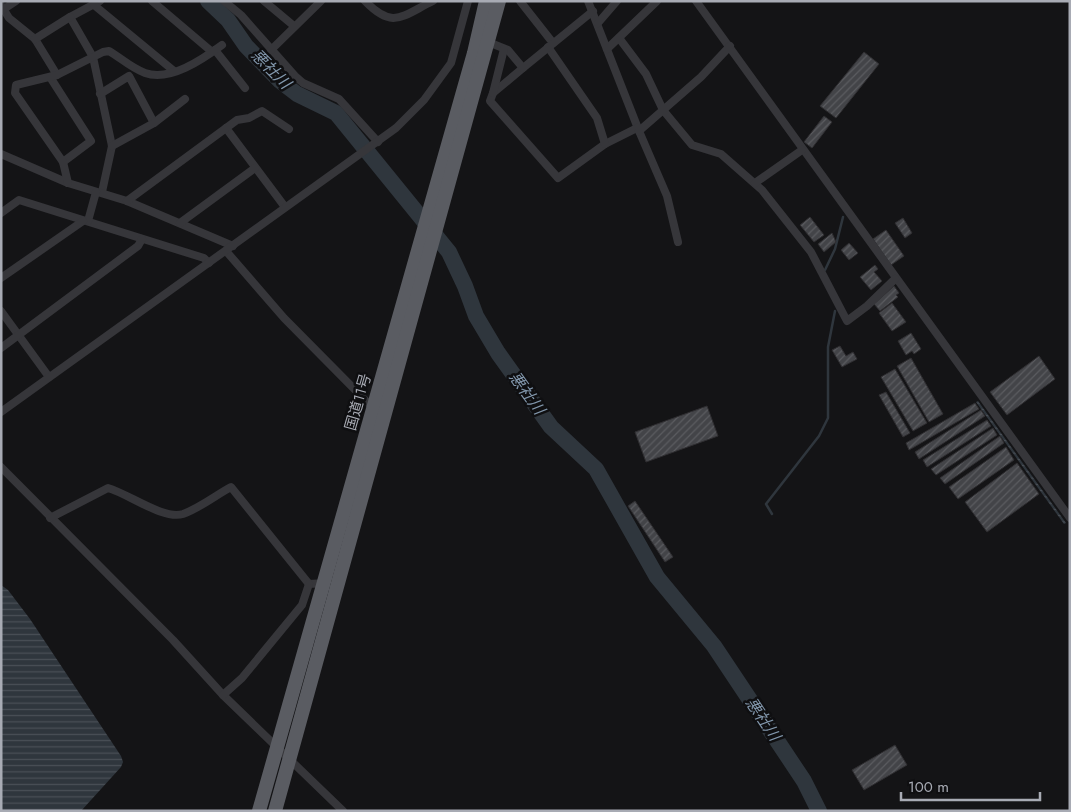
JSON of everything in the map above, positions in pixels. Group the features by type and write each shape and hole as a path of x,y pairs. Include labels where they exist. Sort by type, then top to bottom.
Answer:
{"highway":[{"name":"国道11号","path":"275,811 331,583 426,243 428,213 486,1"},
{"name":"国道11号","path":"426,243 438,224 498,1"},
{"name":"国道11号","path":"259,811 331,583"}],"street":[{"path":"16,1 2,7 9,18 35,39 91,141 63,162"},
{"path":"152,1 213,50 245,88"},
{"path":"224,1 241,15 303,83 339,99 375,144"},
{"path":"264,1 294,26"},
{"path":"271,50 321,1"},
{"path":"365,1 378,14 388,19 399,18 433,1"},
{"path":"1,412 396,128 424,100 451,63 468,1"},
{"path":"520,1 551,45 597,118 605,144"},
{"path":"588,1 598,22 638,129 667,196 678,242"},
{"path":"598,22 618,1"},
{"path":"608,48 657,1"},
{"path":"696,1 795,136 802,150 895,279 1070,518"},
{"path":"35,39 97,3 174,71"},
{"path":"493,93 593,11"},
{"path":"1,278 86,221 99,192 112,146 93,58 70,17"},
{"path":"619,38 646,74 663,110 692,145 721,154 755,183 811,252 847,321 868,306 895,279"},
{"path":"488,42 504,49 523,68"},
{"path":"68,183 63,162 15,93 16,85 54,76 109,51 145,73 163,75 192,64 222,45"},
{"path":"504,49 490,102 558,178 605,144 638,129 663,110 702,77 730,46"},
{"path":"100,94 129,76 154,123"},
{"path":"112,146 154,123 185,99"},
{"path":"127,201 237,120 262,111 288,129"},
{"path":"226,128 285,207"},
{"path":"1,147 4,156 68,183 127,201 180,223 229,248 284,318 378,414"},
{"path":"755,183 802,150"},
{"path":"180,223 255,168"},
{"path":"1,213 19,200 204,258 209,263"},
{"path":"1,348 138,246 142,239"},
{"path":"1,311 49,377"},
{"path":"1,467 173,640 223,695 288,760 343,811"},
{"path":"50,518 108,488 120,491 154,509 175,515 189,512 231,487 309,584"},
{"path":"1059,504 1070,502"},
{"path":"309,584 331,583"},
{"path":"223,695 242,678 302,605 309,584"}],"shaded area":[{"path":"978,401 1066,523 1064,524 976,402"},
{"path":"1,585 8,590 30,619 121,756 123,762 121,767 81,811 1,811"}],"building":[{"path":"864,52 879,64 836,118 820,106"},
{"path":"824,116 832,122 812,148 804,142"},
{"path":"810,217 824,235 814,242 800,225"},
{"path":"903,218 912,233 905,238 895,223"},
{"path":"886,230 904,256 891,265 873,239"},
{"path":"832,233 836,242 824,252 818,244"},
{"path":"849,243 858,253 849,260 841,250"},
{"path":"875,265 878,269 874,272 882,281 871,290 860,277"},
{"path":"894,286 899,293 896,295 898,297 880,311 874,304"},
{"path":"892,303 906,322 892,331 879,313"},
{"path":"911,333 921,349 914,354 912,351 906,355 898,341"},
{"path":"840,346 846,356 853,352 857,359 842,367 832,350"},
{"path":"1039,356 1055,379 1007,415 990,392"},
{"path":"911,358 943,414 929,422 897,366"},
{"path":"895,369 927,423 913,431 881,377"},
{"path":"886,392 910,433 903,437 879,395"},
{"path":"975,403 979,409 909,450 906,443"},
{"path":"707,406 718,436 646,462 635,432"},
{"path":"981,410 985,416 919,459 915,452"},
{"path":"987,420 991,426 927,467 923,460"},
{"path":"993,428 997,435 936,475 931,469"},
{"path":"1000,436 1004,443 945,484 940,478"},
{"path":"1006,447 1014,460 958,499 949,487"},
{"path":"1017,463 1039,494 987,532 965,502"},
{"path":"635,501 673,557 665,562 628,506"},
{"path":"895,745 907,765 864,790 852,770"}],"waterway":[{"name":"悪社川","path":"208,1 228,20 246,46 280,81 297,94 336,113 449,252 465,286 476,316 498,353 551,427 596,469 657,577 714,646 804,781 819,811"},
{"path":"825,270 835,249 843,217"},
{"path":"772,514 766,504 819,436 828,418 828,347 835,311"}]}
